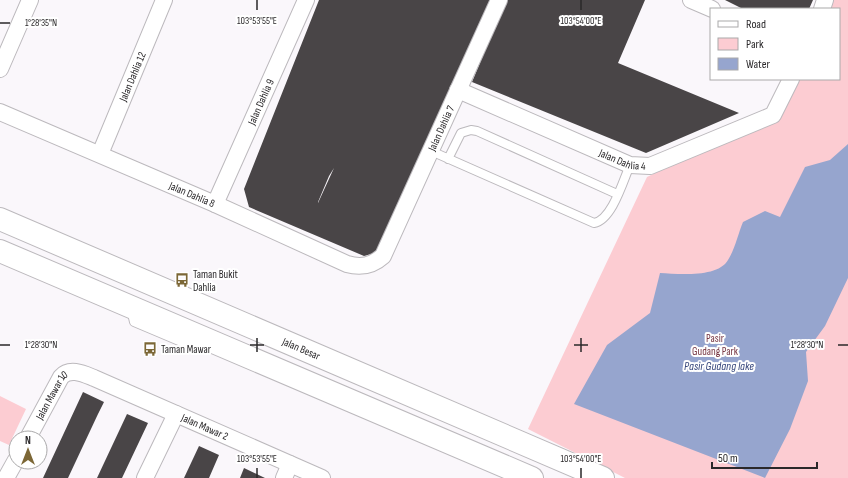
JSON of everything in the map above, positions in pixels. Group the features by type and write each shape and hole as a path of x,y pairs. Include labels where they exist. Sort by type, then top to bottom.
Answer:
{"main road":[{"name":"Jalan Besar","path":"0,219 603,478"},
{"path":"0,251 532,478"}],"street":[{"path":"0,69 30,0"},
{"name":"Jalan Dahlia 12","path":"100,154 164,0"},
{"name":"Jalan Dahlia 9","path":"215,204 306,0"},
{"name":"Jalan Dahlia 7","path":"382,256 499,0"},
{"path":"691,0 710,8"},
{"name":"Jalan Dahlia 4","path":"458,90 630,165 654,165 769,117 777,109 791,80"},
{"name":"Jalan Dahlia 8","path":"0,112 215,204 347,264 365,266 374,263 382,256"},
{"name":"Jalan Mawar 10","path":"32,430 64,374 73,372 88,376"},
{"name":"Jalan Mawar 2","path":"88,376 176,414 287,471 322,478"},
{"path":"146,478 176,414"}],"lane":[{"path":"448,159 461,133 471,130 617,194"},
{"path":"431,151 594,223 604,219 630,165"}],"green space":[{"name":"Pasir Gudang Park","path":"825,0 848,0 848,478 625,478 528,429 647,177 769,117 790,80 840,80 840,8 822,8"},
{"path":"0,396 26,409 16,430 8,430 8,445 0,441"}],"water":[{"name":"Pasir Gudang lake","path":"848,144 848,278 825,326 806,352 808,381 790,429 765,478 574,404 607,345 650,313 660,273 697,274 716,270 723,266 733,251 743,222 765,211 780,217 805,167 830,160"}],"building":[{"path":"319,0 490,0 379,252 364,256 249,207 244,189","holes":["334,168 318,203 329,176"]},
{"path":"506,0 645,0 618,63 739,113 646,153 472,82"},
{"path":"725,0 813,0 809,8 741,8"},
{"path":"83,392 104,402 68,478 43,478"},
{"path":"127,414 148,423 122,478 97,478"},
{"path":"199,446 219,455 209,478 184,478"},
{"path":"244,468 265,478 240,478"}],"place":[{"name":"Taman Bukit Dahlia","path":"182,280"},
{"name":"Taman Mawar","path":"150,349"}]}
